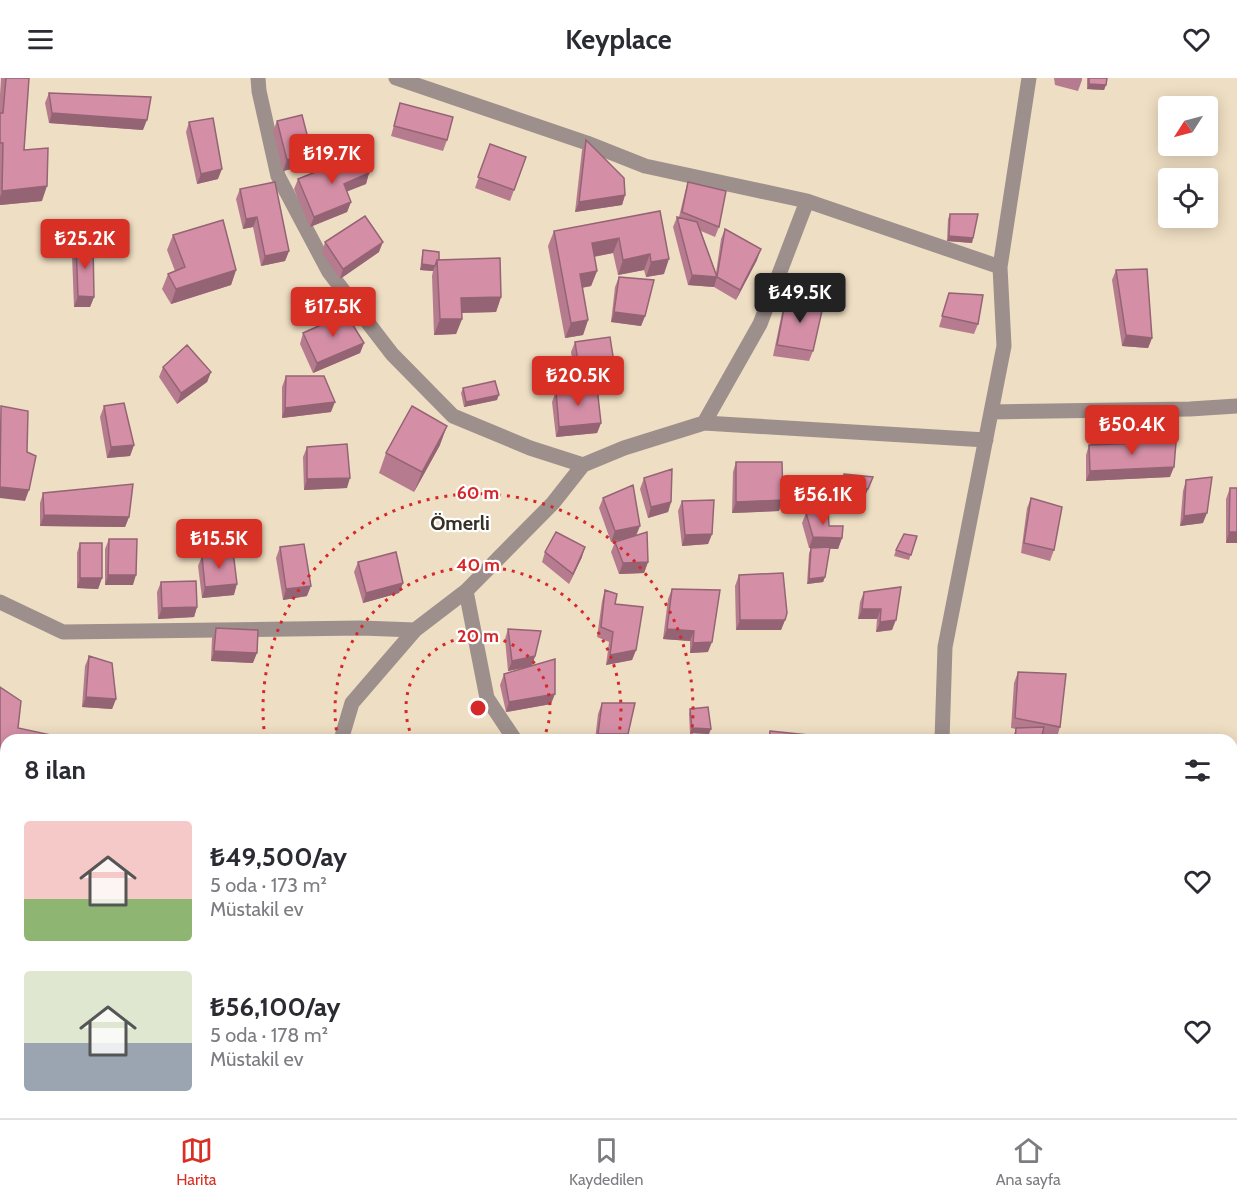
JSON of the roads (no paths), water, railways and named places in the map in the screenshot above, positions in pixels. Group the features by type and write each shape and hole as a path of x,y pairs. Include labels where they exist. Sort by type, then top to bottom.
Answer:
{"street":[{"path":"258,78 278,176 329,272 392,354 453,416 530,448 584,465"},
{"path":"396,78 587,143 645,166 807,201 1000,267"},
{"path":"942,734 945,647 1004,346 1000,267 1029,78"},
{"path":"704,423 760,324 807,201"},
{"path":"991,412 1190,409 1237,406"},
{"path":"343,734 352,703 415,630 466,591 553,503 584,465 624,448 704,423 986,440"},
{"path":"466,591 487,698 510,734"},
{"path":"0,602 63,632 350,628 415,630"}],"district":[{"name":"Ömerli","path":"460,523"}]}
